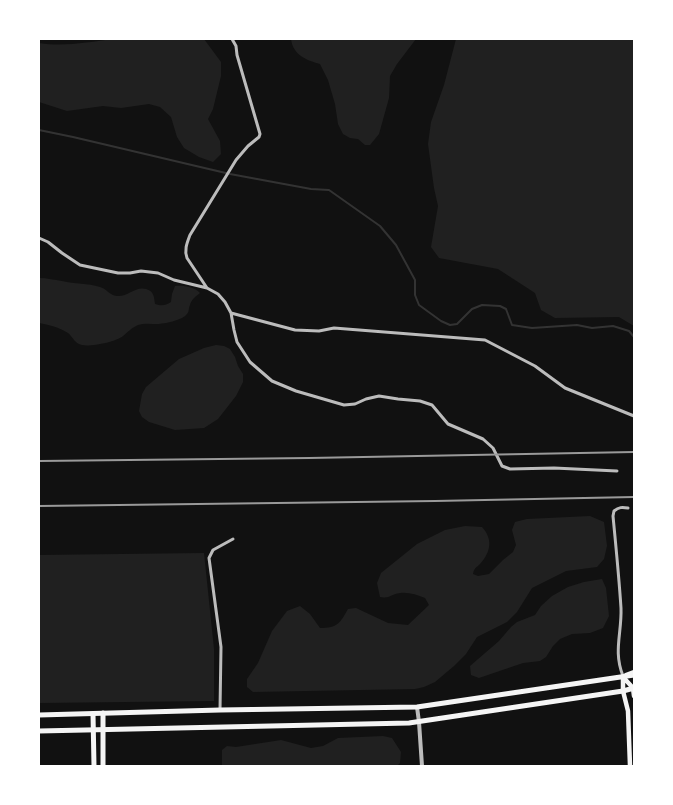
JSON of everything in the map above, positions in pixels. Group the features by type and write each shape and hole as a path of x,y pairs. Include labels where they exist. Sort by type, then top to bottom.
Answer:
{"main road":[{"path":"39,715 417,707 623,677 634,673"},
{"path":"623,677 634,688 634,696"},
{"path":"623,677 623,691 628,711 630,766"},
{"path":"39,731 409,723 634,688"},
{"path":"103,713 103,766"},
{"path":"93,714 94,766"}],"street":[{"path":"207,288 187,258 187,243 236,160 260,134 236,46 232,39"},
{"path":"39,238 48,242 80,265 118,273 130,274 141,270 158,273 174,280 207,288 218,294 231,313 237,342 250,362 272,381 283,386 344,404 355,404 379,396 420,401 432,405 448,424 483,439 492,448 502,466 510,469 554,468 617,471"},
{"path":"231,313 295,330 319,331 334,328 485,340 536,366 565,388 634,416"},
{"path":"623,677 618,651 621,610 613,516 616,509 628,508"},
{"path":"220,710 221,647 209,558 213,550 233,539"},
{"path":"417,707 422,766"}],"shaded area":[{"path":"114,39 204,39 221,62 221,76 213,109 208,119 220,141 221,154 213,162 199,157 184,148 177,137 171,117 160,107 149,104 121,108 103,106 67,111 39,102 39,43 86,43"},
{"path":"291,39 416,39 390,76 389,98 379,134 370,145 365,145 358,139 350,138 343,134 338,124 335,104 328,80 320,64 305,59 297,53"},
{"path":"456,39 634,39 634,326 619,317 555,318 541,310 535,293 498,269 439,258 431,247 438,206 428,144 431,122 444,85"},
{"path":"39,278 95,286 117,296 142,288 152,293 155,304 161,305 171,302 175,286 189,287 200,293 191,301 187,314 181,319 157,324 138,325 115,340 103,344 82,345 61,329 39,323"},
{"path":"216,345 230,349 243,374 243,382 236,396 218,419 204,428 175,430 149,422 142,417 139,411 142,394 146,387 179,359"},
{"path":"590,516 604,522 607,546 604,559 597,567 566,571 532,588 517,612 507,622 477,637 466,654 435,682 415,689 253,692 247,687 247,679 258,663 272,631 287,611 300,606 310,614 320,628 335,626 348,609 356,608 388,623 408,625 429,605 425,598 403,593 380,597 377,583 381,573 417,544 445,530 465,526 482,527 486,532 489,546 484,559 474,570 473,574 478,576 489,574 513,552 516,545 512,530 515,522 527,519"},
{"path":"204,553 214,649 214,701 39,703 39,555"},
{"path":"602,579 606,588 609,616 603,628 590,633 572,634 560,639 546,657 540,661 523,663 479,678 471,675 470,666 499,641 517,622 535,615 541,606 552,596 568,587"},
{"path":"383,736 392,738 401,752 400,763 397,766 222,766 222,750 227,746 236,747 281,740 311,748 323,746 338,738"}],"waterway":[{"path":"39,130 230,174 311,189 329,190 380,226 396,245 415,280 415,295 419,305 441,321 450,325 457,324 472,309 482,305 500,306 506,309 512,325 532,328 577,325 592,328 613,326 629,331 634,337"}],"railway":[{"path":"39,461 634,452"},
{"path":"39,506 634,497"}]}
